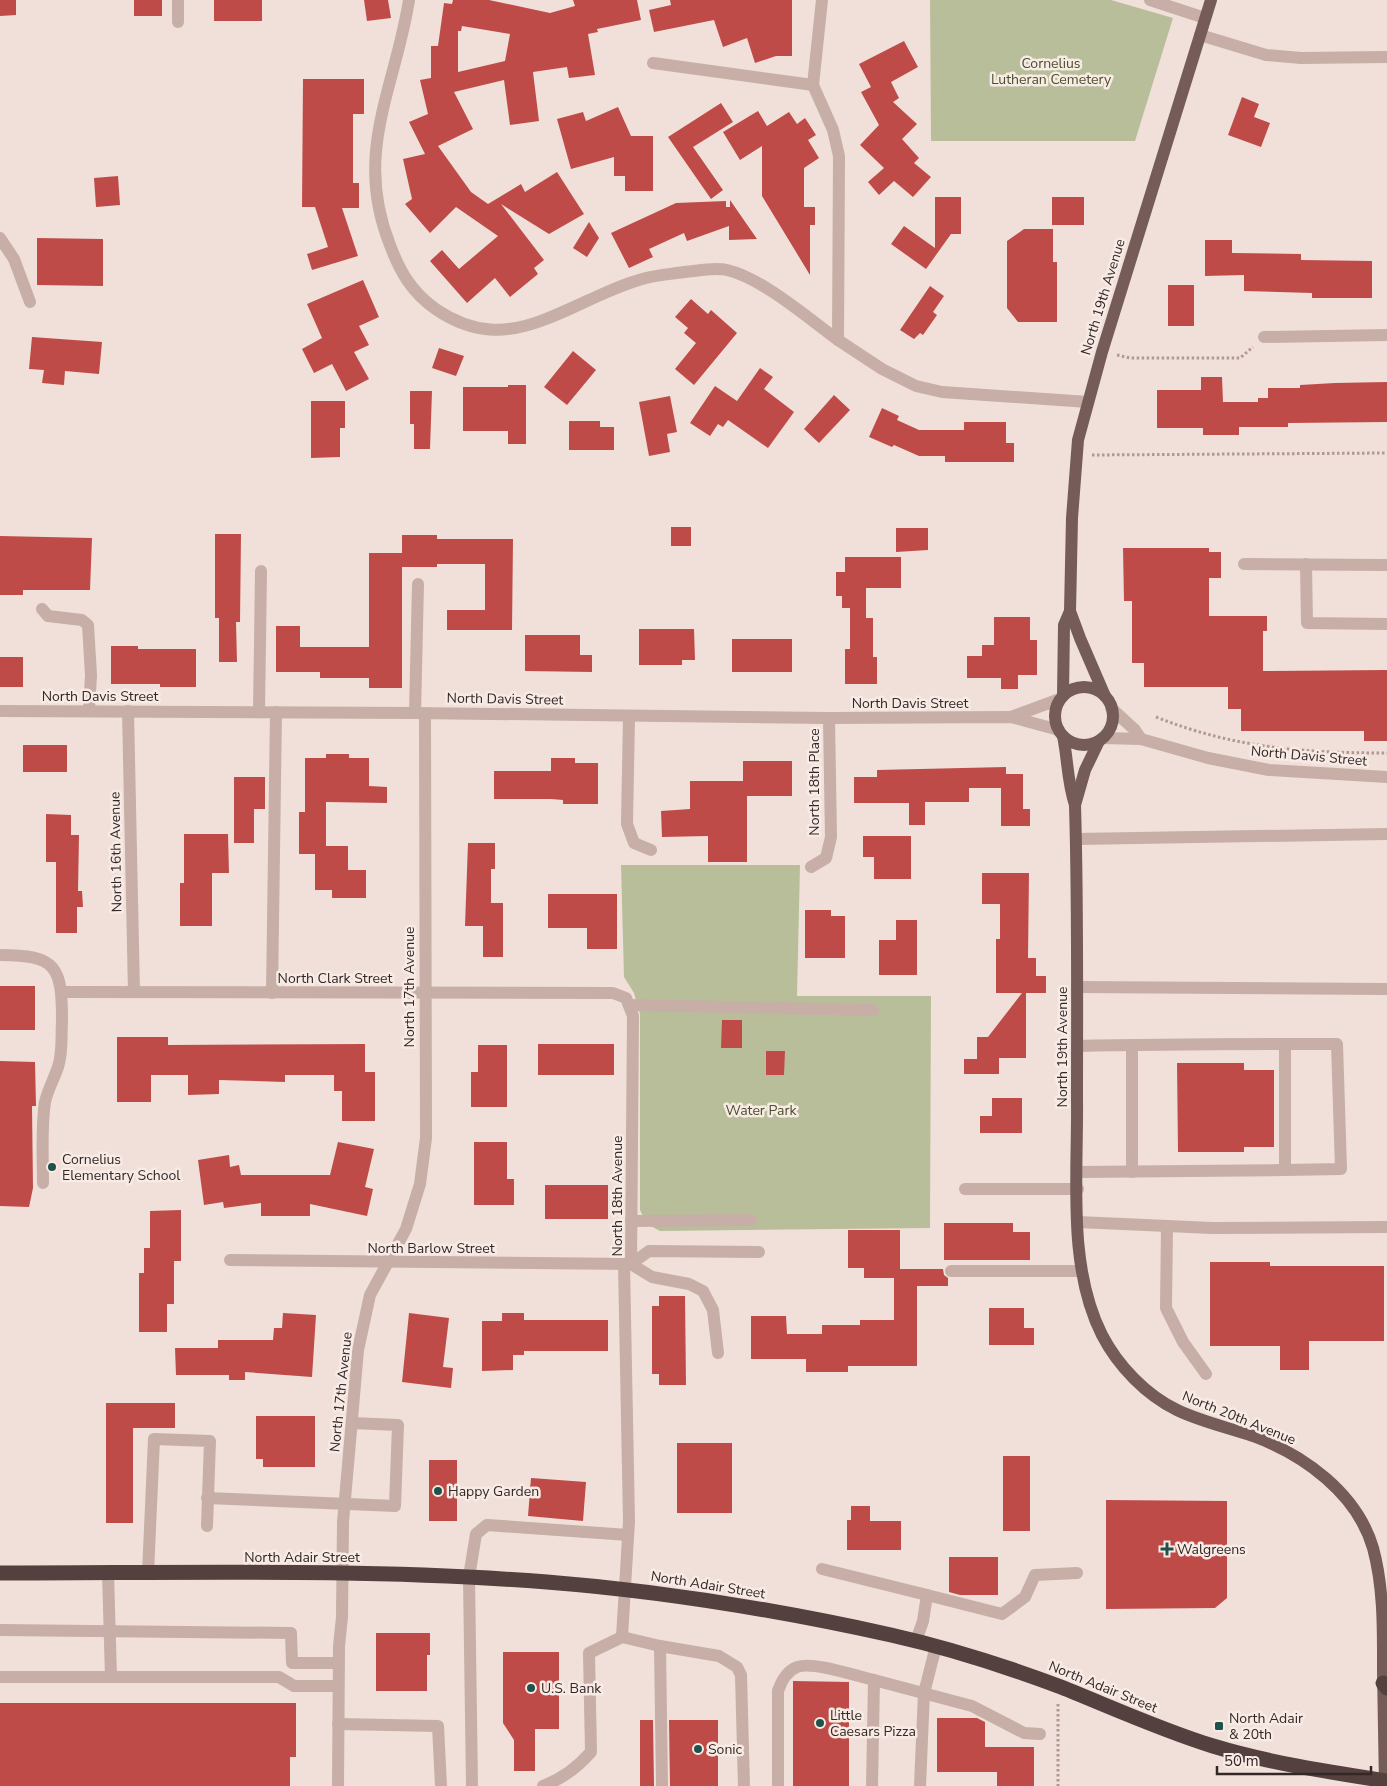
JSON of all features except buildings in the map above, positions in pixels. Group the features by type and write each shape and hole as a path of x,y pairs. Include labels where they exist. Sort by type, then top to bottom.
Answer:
{"highway":[{"name":"North Adair Street","path":"0,1573 342,1573 469,1577 627,1590 706,1600 820,1620 936,1646 1040,1679 1130,1716 1216,1747 1283,1763 1383,1783"}],"main road":[{"name":"North 19th Avenue","path":"1075,805 1085,770 1100,740 1112,722 1112,708 1105,697 1070,611 1072,518 1076,454 1088,402 1211,0"},
{"name":"North 19th Avenue","path":"1070,611 1064,625 1062,698 1055,715 1066,752 1068,783 1075,805 1078,1222 1084,1289"},
{"path":"1062,698 1074,689 1087,688 1105,697"},
{"path":"1061,733 1068,740 1080,745 1100,740"},
{"name":"North 20th Avenue","path":"1084,1289 1101,1332 1110,1348 1144,1388 1177,1410 1212,1425 1253,1436 1298,1457 1324,1477 1361,1520 1372,1547 1377,1568 1383,1615 1385,1686 1383,1783"}],"street":[{"path":"178,0 178,22"},
{"path":"409,0 379,120 374,164 376,195 386,236 401,273 422,300 453,320 477,329 506,330 545,320 610,291 646,278 701,270 726,270 755,282 882,369 916,386 942,392 1088,402"},
{"path":"822,0 813,84 833,130 839,156 838,340"},
{"path":"1150,0 1205,18"},
{"path":"1200,35 1266,54 1301,58 1387,57"},
{"path":"654,63 813,84"},
{"path":"0,238 14,259 30,302"},
{"path":"1264,337 1387,335"},
{"path":"1244,564 1387,565"},
{"path":"1306,564 1306,623 1387,624"},
{"path":"258,712 261,571"},
{"name":"North 17th Avenue","path":"338,1786 338,1686 344,1504 358,1350 370,1295 406,1229 420,1184 426,1138 418,584"},
{"path":"42,609 48,616 82,620 88,625 91,675 89,711"},
{"path":"1011,717 1062,698"},
{"path":"1112,708 1135,730 1141,739"},
{"name":"North Davis Street","path":"0,711 420,713 829,718 1011,717"},
{"name":"North 16th Avenue","path":"128,711 134,992"},
{"path":"272,993 276,712"},
{"path":"629,716 627,824 634,843 651,850"},
{"path":"1011,717 1061,733"},
{"name":"North 18th Place","path":"811,867 826,858 831,837 829,718"},
{"name":"North Davis Street","path":"1100,740 1141,739 1208,758 1269,770 1387,777"},
{"path":"1076,839 1387,834"},
{"path":"0,955 23,955 43,961 54,968 60,980 62,992 61,1055 48,1090 45,1106 43,1183"},
{"path":"1077,987 1387,989"},
{"name":"North Clark Street","path":"62,992 613,994 627,1002 874,1010"},
{"name":"North 18th Avenue","path":"627,1002 633,1016 631,1220 628,1264"},
{"path":"1285,1044 1286,1170"},
{"path":"1077,1046 1338,1044 1341,1169 1078,1172"},
{"path":"1132,1045 1132,1172"},
{"path":"965,1189 1078,1189"},
{"path":"631,1220 751,1220"},
{"path":"1078,1222 1212,1228 1387,1227"},
{"path":"1167,1226 1166,1308 1183,1342 1206,1374"},
{"name":"North 18th Avenue","path":"628,1264 649,1251 759,1252"},
{"name":"North Barlow Street","path":"230,1260 628,1264"},
{"path":"622,1637 627,1590 628,1535 628,1264 652,1277 689,1284 703,1292 713,1310 718,1353"},
{"path":"951,1271 1081,1271"},
{"path":"208,1498 395,1506 398,1425 352,1423"},
{"path":"148,1573 154,1439 210,1441 207,1526"},
{"path":"472,1786 469,1577 476,1534 487,1525 628,1535"},
{"path":"822,1569 1002,1614 1025,1597 1035,1575 1077,1573"},
{"path":"108,1573 111,1677"},
{"path":"916,1641 923,1621 927,1595"},
{"path":"0,1630 291,1633 292,1663 339,1663"},
{"path":"543,1786 573,1770 591,1752 590,1653 622,1637 660,1646 719,1656 737,1667 741,1675 744,1786"},
{"path":"660,1646 662,1786"},
{"path":"920,1786 924,1693 936,1646"},
{"path":"778,1786 778,1691 788,1674 796,1667 808,1666 874,1680 972,1706 1024,1733 1040,1734"},
{"path":"0,1677 279,1677 294,1686 338,1686"},
{"path":"872,1786 874,1680"},
{"path":"338,1724 438,1726 441,1786"}],"path":[{"path":"1137,358 1240,358 1264,337"},
{"path":"1076,454 1387,453"},
{"path":"1156,717 1213,737 1274,748 1318,753 1387,753"}],"green space":[{"name":"Cornelius Lutheran Cemetery","path":"930,0 1111,0 1173,18 1135,141 931,141"},
{"name":"Water Park","path":"621,865 800,865 797,996 931,996 930,1228 660,1231 647,1224 640,1210 640,1014 634,993 624,977"}],"place":[{"name":"Cornelius Elementary School","path":"52,1167"},
{"name":"Happy Garden","path":"438,1491"},
{"name":"Walgreens","path":"1167,1549"},
{"name":"U.S. Bank","path":"531,1688"},
{"name":"Little Caesars Pizza","path":"820,1723"},
{"name":"North Adair & 20th","path":"1219,1726"},
{"name":"Sonic","path":"698,1749"}]}
